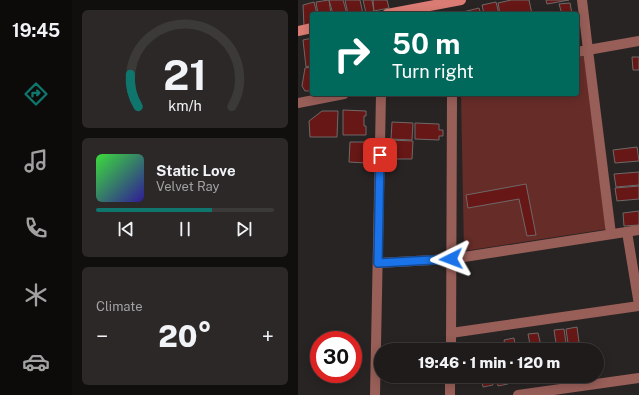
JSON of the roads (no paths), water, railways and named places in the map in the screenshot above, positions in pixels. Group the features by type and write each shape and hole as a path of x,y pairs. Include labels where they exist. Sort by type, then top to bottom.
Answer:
{"street":[{"path":"398,12 461,0"},
{"path":"582,0 611,234"},
{"path":"298,31 310,28"},
{"path":"579,52 639,41"},
{"path":"298,103 334,96"},
{"path":"375,395 381,96"},
{"path":"451,343 452,96"},
{"path":"378,263 451,259 639,230"},
{"path":"451,333 639,306 628,232"},
{"path":"518,395 639,378"},
{"path":"450,383 450,395"}]}
